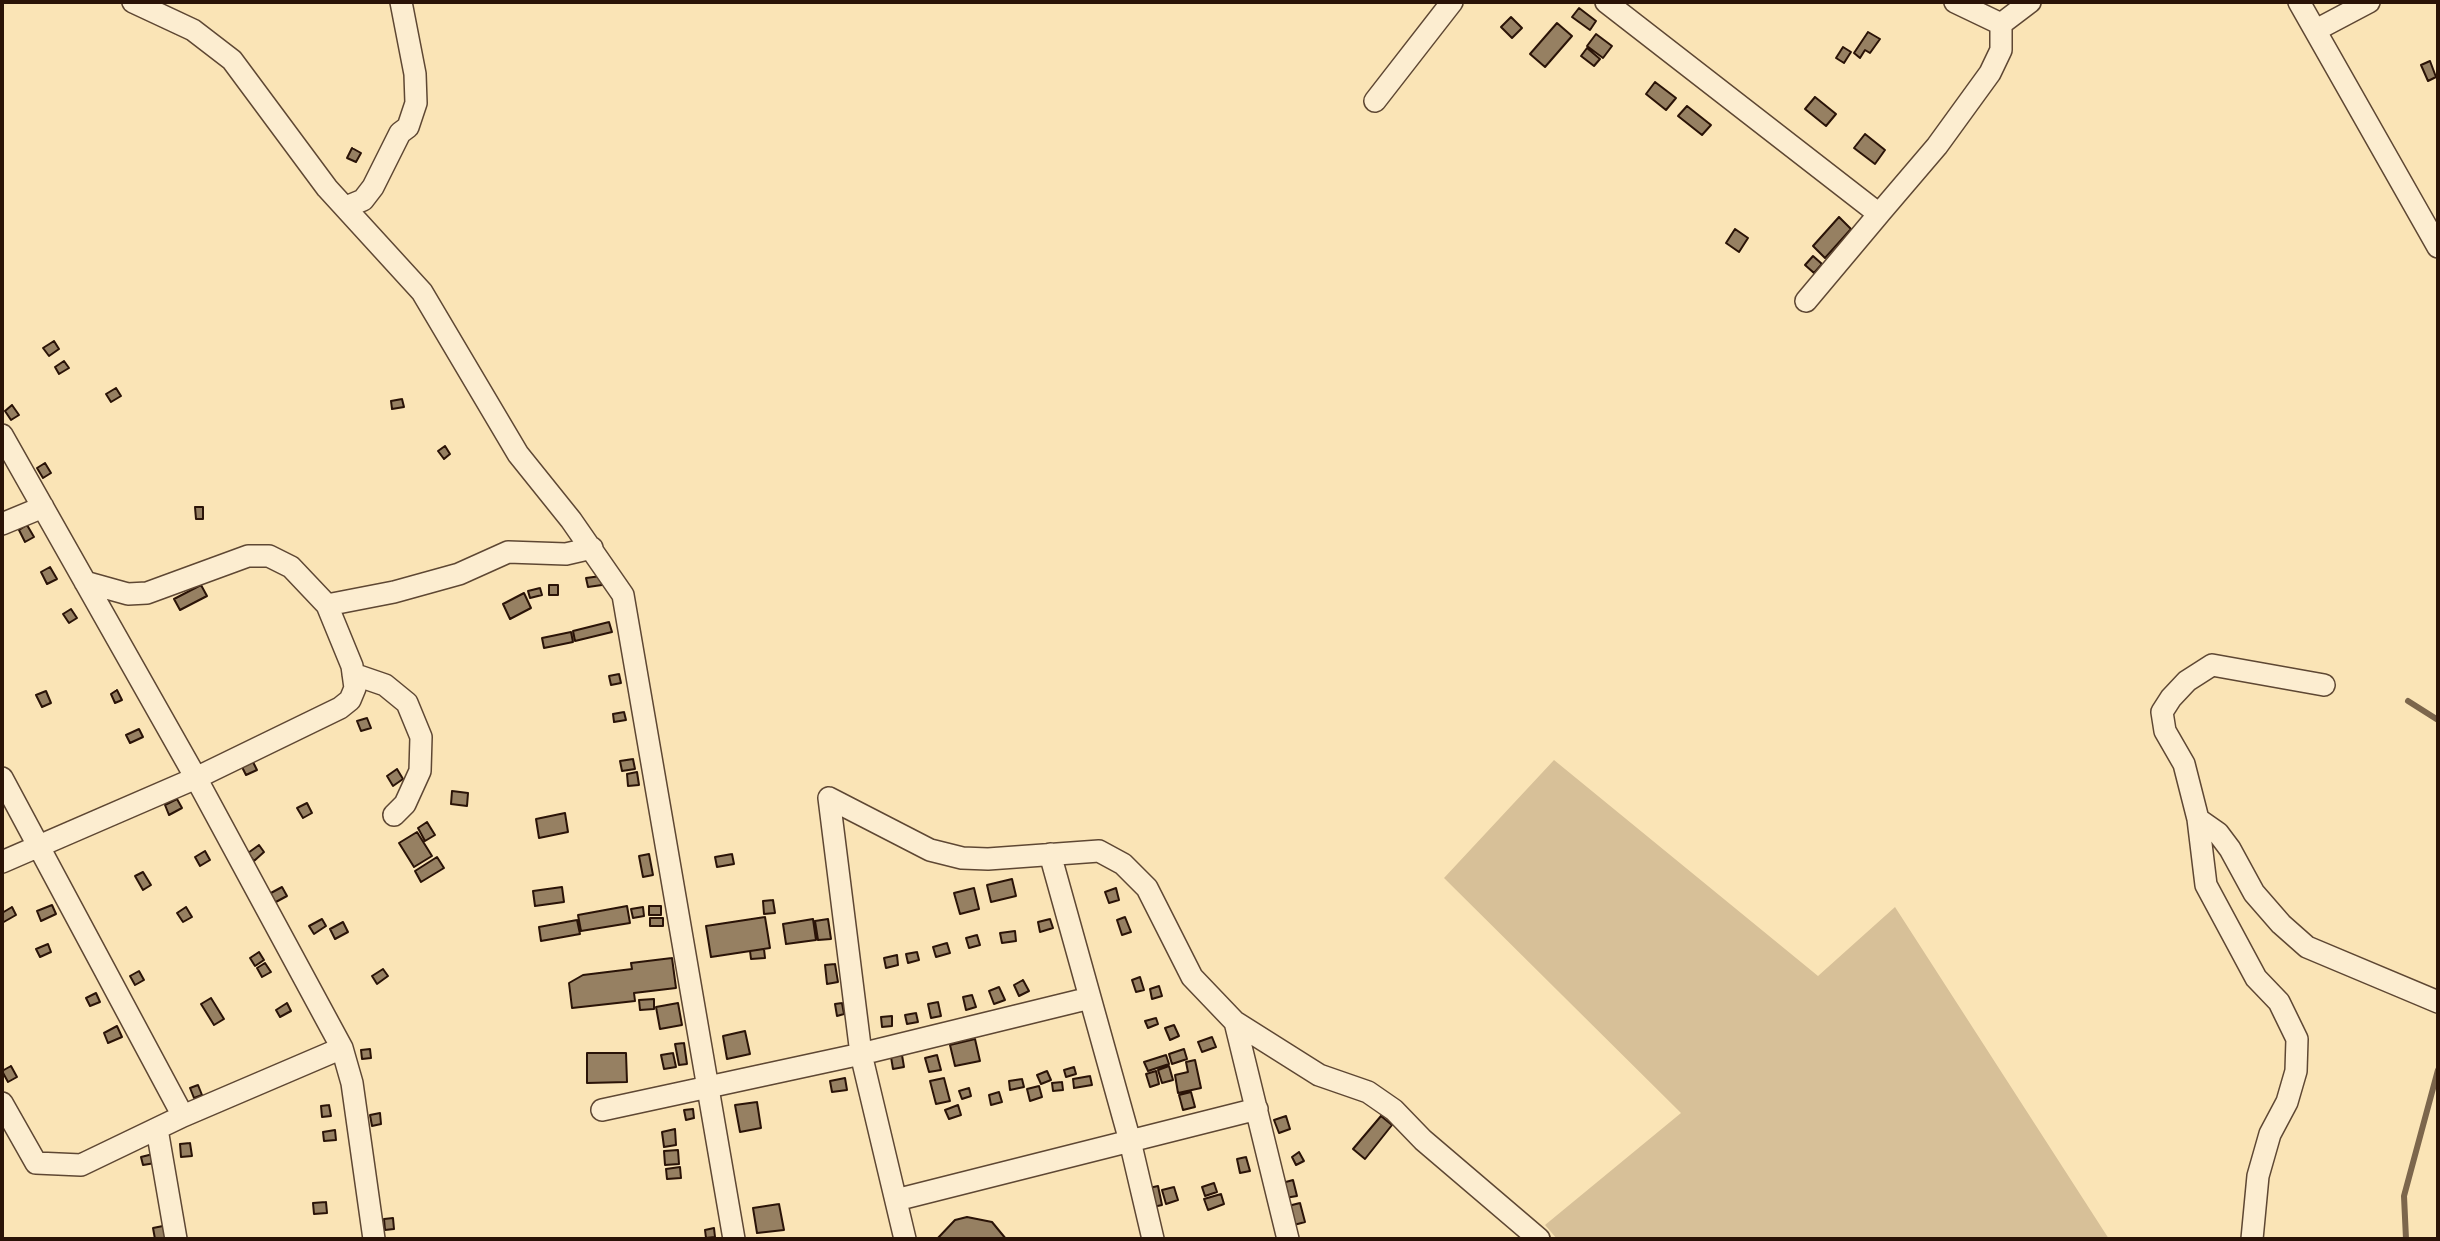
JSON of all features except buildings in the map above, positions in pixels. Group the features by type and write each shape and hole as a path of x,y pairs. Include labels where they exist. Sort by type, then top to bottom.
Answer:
{"street":[{"path":"133,2 193,30 232,60 327,188 422,292 518,454 592,548 623,595 734,1239"},
{"path":"346,207 363,200 373,187 400,133 408,127 416,103 415,74 401,2"},
{"path":"1375,101 1452,2"},
{"path":"1606,2 1879,214"},
{"path":"1955,2 2001,24"},
{"path":"2001,24 2030,2"},
{"path":"2300,2 2438,247"},
{"path":"2316,30 2369,2"},
{"path":"1806,301 1937,146 1984,82 2001,50 2001,24"},
{"path":"2,435 196,778 342,1048 352,1083 374,1239"},
{"path":"2,524 43,507"},
{"path":"327,604 394,592 459,574 508,552 566,554 592,548"},
{"path":"2,862 196,778 340,708 351,700 355,688 353,674 327,604 290,567 269,556 248,556 147,593 128,594 85,582"},
{"path":"2252,1239 2258,1176 2270,1134 2287,1102 2296,1070 2297,1039 2278,1002 2256,978 2206,885 2198,819 2184,764 2165,731 2162,712 2187,681 2212,665 2325,685"},
{"path":"353,674 385,685 407,703 421,737 420,771 405,804 394,815"},
{"path":"2,778 183,1116"},
{"path":"905,1239 861,1055 829,798 930,850 962,858 988,859 1099,850 1123,864 1147,888 1192,977 1235,1022 1319,1075 1368,1092 1394,1110 1423,1140 1539,1239"},
{"path":"2198,819 2218,833 2230,849 2254,894 2281,924 2308,947 2438,1002"},
{"path":"1050,854 1130,1141 1153,1239"},
{"path":"602,1110 861,1055 1090,998"},
{"path":"1235,1022 1288,1239"},
{"path":"2,1103 36,1163 81,1165 183,1116 342,1048"},
{"path":"896,1199 1257,1109"},
{"path":"157,1129 176,1239"}],"shaded area":[{"path":"1554,760 1818,976 1895,907 2109,1239 1557,1239 1545,1225 1681,1113 1444,878"}],"waterway":[{"path":"2408,701 2438,720"},
{"path":"2406,1239 2404,1196 2438,1070"}]}
